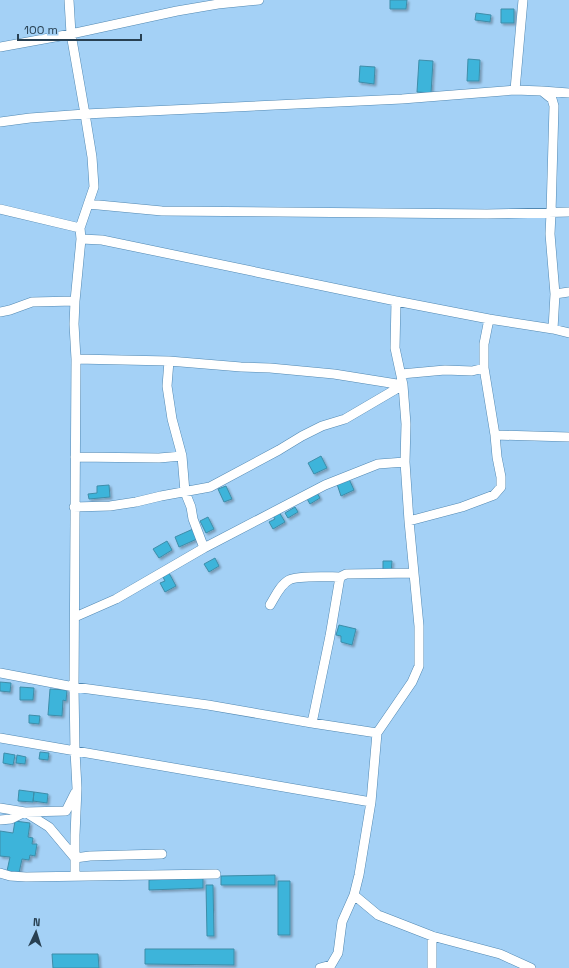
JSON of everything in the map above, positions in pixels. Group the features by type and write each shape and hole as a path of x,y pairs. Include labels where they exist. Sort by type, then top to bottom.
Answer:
{"street":[{"path":"69,0 71,34 92,157 94,187 80,228 81,240 74,324 76,359 74,507 74,751 77,788 75,876"},
{"path":"0,47 71,34 177,11 218,4 259,0"},
{"path":"515,90 523,0"},
{"path":"0,122 85,114 402,99 515,90 569,93"},
{"path":"542,91 552,100 554,106 550,234 555,294 553,329"},
{"path":"88,204 162,211 487,214 569,212"},
{"path":"0,209 80,228"},
{"path":"81,240 102,240 396,301 569,333"},
{"path":"555,294 569,292"},
{"path":"0,312 32,302 75,301"},
{"path":"320,968 332,967 338,953 342,922 354,895 371,802 377,733 412,682 419,666 419,626 409,521 406,424 403,385 395,348 396,301"},
{"path":"409,521 462,507 494,495 501,487 495,435 484,368 484,344 489,319"},
{"path":"76,359 169,361 270,368 334,374 403,385"},
{"path":"169,361 167,386 172,419 182,456 185,492 191,507 192,519 204,548"},
{"path":"400,374 445,370 472,371 484,368"},
{"path":"74,507 110,506 210,488 302,436 322,426 345,419 403,385"},
{"path":"495,435 569,437"},
{"path":"75,457 159,458 182,456"},
{"path":"75,618 116,599 204,548 325,485 378,464 406,462"},
{"path":"270,606 284,584 290,580 298,578 340,577 346,574 414,573"},
{"path":"312,723 330,636 340,577"},
{"path":"0,673 74,687 208,705 377,733"},
{"path":"0,738 371,802"},
{"path":"0,808 26,812 66,811 77,788"},
{"path":"0,820 11,819 26,812"},
{"path":"26,812 49,827 75,858"},
{"path":"75,858 90,856 162,854"},
{"path":"0,873 10,876 26,877 216,874"},
{"path":"354,895 378,915 432,936 500,954 531,968"},
{"path":"432,936 432,968"}],"building":[{"path":"390,0 407,0 406,9 390,9"},
{"path":"501,9 514,9 514,23 501,23"},
{"path":"476,13 491,15 490,22 475,20"},
{"path":"468,59 480,60 479,81 467,81"},
{"path":"419,60 433,61 431,93 417,92"},
{"path":"360,66 375,67 374,84 359,82"},
{"path":"321,456 327,468 314,474 308,463"},
{"path":"349,479 354,490 341,496 337,484"},
{"path":"109,485 110,497 89,499 88,494 97,493 97,486"},
{"path":"226,486 232,499 224,502 218,489"},
{"path":"316,491 320,498 310,504 306,497"},
{"path":"295,507 298,512 288,518 285,513"},
{"path":"279,512 285,522 273,529 269,522 275,519 273,516"},
{"path":"208,517 214,529 206,533 200,521"},
{"path":"193,529 197,539 179,547 175,537"},
{"path":"167,541 172,550 159,558 153,549"},
{"path":"215,558 219,566 209,572 204,564"},
{"path":"383,561 392,561 391,573 383,573"},
{"path":"169,573 176,586 165,592 160,583 165,581 163,577"},
{"path":"339,625 356,629 352,645 341,642 341,636 336,635"},
{"path":"0,682 11,683 10,692 0,691"},
{"path":"20,687 34,688 33,700 20,700"},
{"path":"50,689 67,690 66,701 63,700 62,716 48,715"},
{"path":"29,715 40,716 39,724 29,723"},
{"path":"40,752 49,753 48,760 39,759"},
{"path":"4,753 15,755 13,765 3,763"},
{"path":"17,755 26,757 25,764 16,763"},
{"path":"19,790 34,792 33,802 18,801"},
{"path":"34,792 48,794 47,803 33,801"},
{"path":"15,821 30,823 28,837 33,838 32,844 37,844 35,856 30,855 29,860 22,859 19,873 7,871 10,857 0,856 0,831 13,833"},
{"path":"275,875 275,885 221,885 221,876"},
{"path":"203,878 203,888 149,890 149,880"},
{"path":"278,881 290,881 290,935 278,935"},
{"path":"206,885 213,885 214,936 207,936"},
{"path":"145,949 234,949 234,965 145,964"},
{"path":"52,954 98,954 99,968 53,968"}]}
